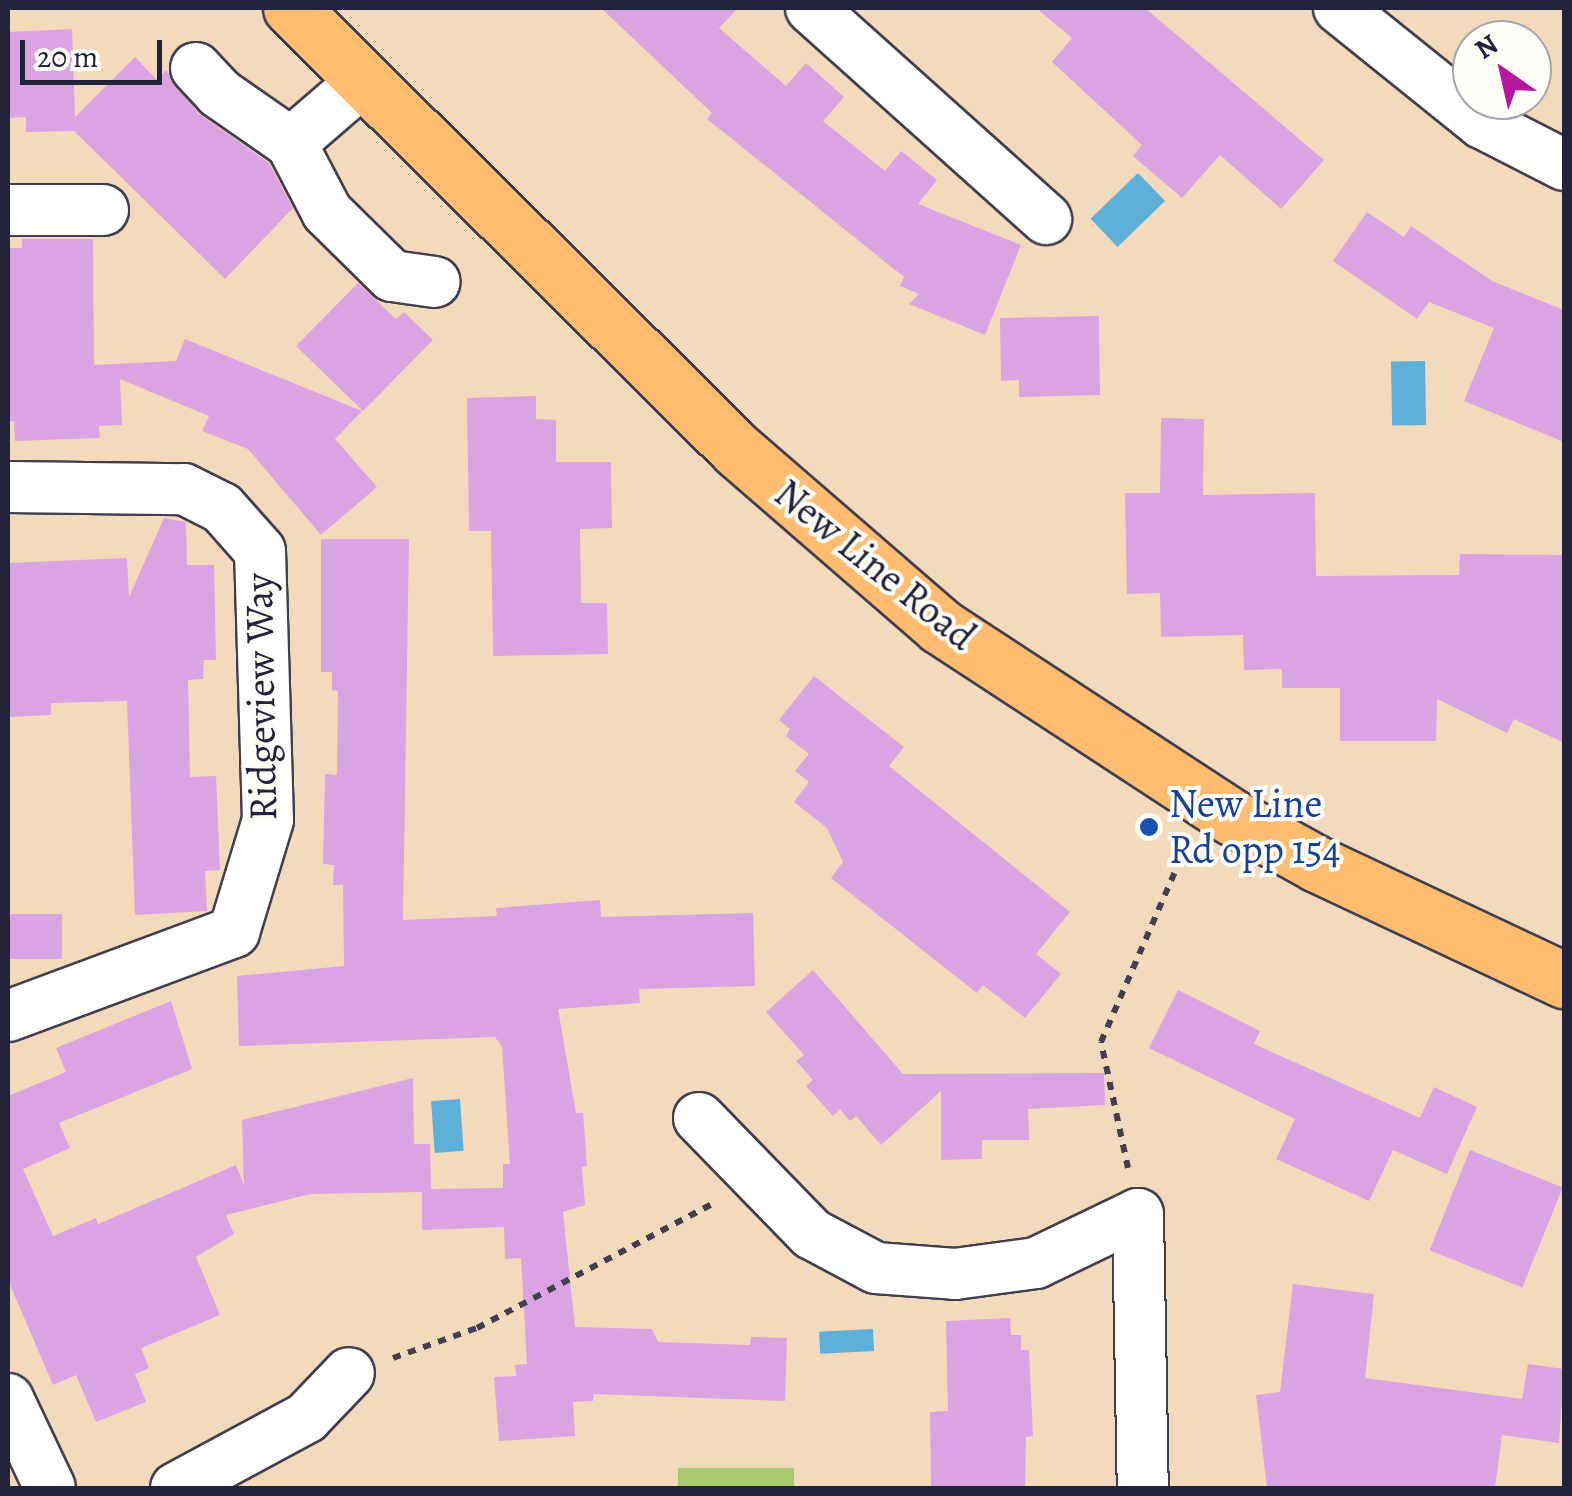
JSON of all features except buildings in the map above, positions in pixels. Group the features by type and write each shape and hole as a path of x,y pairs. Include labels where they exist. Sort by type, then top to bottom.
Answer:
{"main road":[{"name":"New Line Road","path":"291,8 738,450 940,626 1232,817 1317,864 1564,980"}],"street":[{"path":"811,8 1046,219"},
{"path":"1339,8 1482,123 1564,165"},
{"path":"196,68 219,93 291,143 328,212 392,276 434,282"},
{"path":"291,143 364,80"},
{"path":"8,210 103,210"},
{"name":"Ridgeview Way","path":"8,487 184,490 222,508 260,551 268,820 234,932 8,1016"},
{"path":"700,1118 812,1234 876,1268 954,1274 1036,1263 1138,1214 1144,1488"},
{"path":"176,1488 306,1418 349,1373"},
{"path":"8,1399 50,1488"}],"path":[{"path":"1138,1214 1102,1042 1181,858"},
{"path":"349,1373 478,1328 759,1180"}],"green space":[{"path":"678,1468 794,1468 794,1488 678,1488"}],"water":[{"path":"1138,173 1165,201 1118,247 1091,219"},
{"path":"1425,361 1426,425 1392,426 1391,362"},
{"path":"460,1099 464,1151 435,1153 431,1101"},
{"path":"873,1329 874,1351 820,1354 819,1332"}],"place":[{"name":"New Line Rd opp 154","path":"1149,827"}]}
